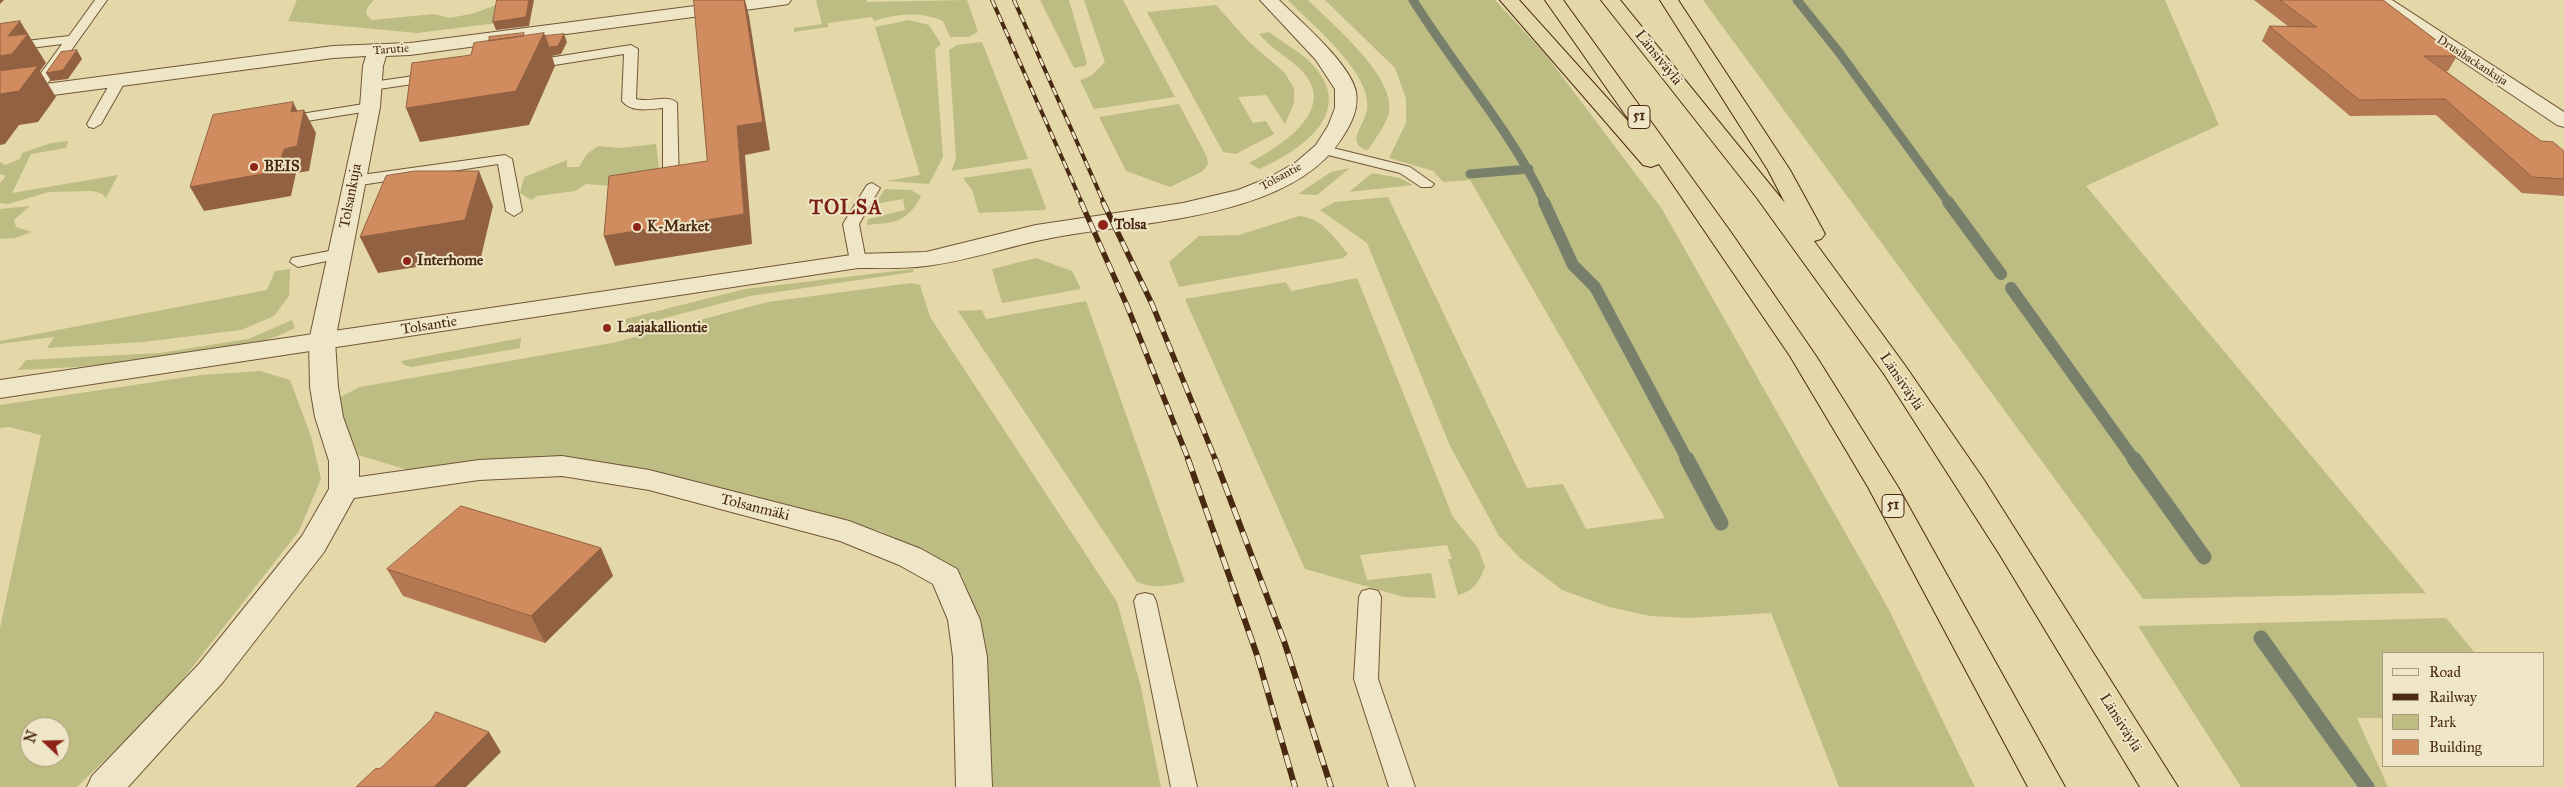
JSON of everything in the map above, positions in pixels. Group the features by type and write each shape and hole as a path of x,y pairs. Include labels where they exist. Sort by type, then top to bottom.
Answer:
{"highway":[{"path":"1509,0 1625,132 1722,236"},
{"name":"51","path":"1554,0 1722,236 1803,356 1883,487 2047,787"},
{"name":"Länsiväylä","path":"1610,0 1750,172 1855,313 1970,484 2160,787"},
{"path":"1668,0 1780,170 1855,313"}],"street":[{"name":"Tarutie","path":"0,96 334,52 410,49 782,0"},
{"name":"Tolsantie","path":"0,389 858,261 926,259 1053,230 1162,214 1245,195 1291,174 1324,150 1334,138 1345,112 1345,89 1332,67 1269,0"},
{"name":"Drusibackankuja","path":"2380,0 2564,121"},
{"name":"Tolsankuja","path":"344,489 344,461 329,417 324,387 322,341 371,96 378,51"},
{"name":"Tolsanmäki","path":"344,489 479,470 562,466 649,480 850,532 910,557 946,577 964,620 970,657 974,787"},
{"path":"105,787 211,673 313,544 344,489"}],"lane":[{"path":"35,91 101,0"},
{"path":"0,48 73,39"},
{"path":"513,67 631,49 630,101 642,106 670,103 671,186"},
{"path":"264,124 448,76"},
{"path":"94,124 119,80"},
{"path":"1324,150 1405,170 1426,184"},
{"path":"354,181 505,159 514,211"},
{"path":"858,261 851,224 872,188"},
{"path":"298,262 340,254"},
{"path":"1370,597 1366,679 1402,787"},
{"path":"1145,602 1184,787"}],"green space":[{"path":"297,0 374,0 367,8 366,14 372,20 434,14 450,18 475,13 509,0 521,20 417,33 288,21"},
{"path":"867,0 867,2 967,0 978,32 968,37 950,37 943,21 925,16 909,15 874,21 872,17 828,23 828,27 794,32 794,28 822,24 816,1"},
{"path":"1040,0 1069,0 1087,63 1085,66 1074,68"},
{"path":"1084,0 1123,0 1175,97 1094,109 1080,80 1091,76 1105,62"},
{"path":"1288,0 1308,0 1346,36 1373,67 1383,83 1388,98 1389,112 1384,126 1369,149 1365,150 1358,145 1356,139 1367,110 1367,96 1361,81 1339,51"},
{"path":"1325,0 1495,0 1546,55 1662,209 1888,608 1975,787 1839,787 1771,613 1689,618 1650,616 1609,607 1562,590 1520,558 1499,536 1450,446 1367,243 1320,210 1335,202 1388,197 1527,488 1563,484 1586,529 1665,518 1470,180 1443,182 1433,171 1389,158 1406,123 1406,99 1395,68"},
{"path":"1703,0 2165,0 2219,125 2086,186 2426,593 2143,599"},
{"path":"1216,5 1249,42 1284,72 1294,88 1294,103 1285,124 1266,95 1238,97 1253,123 1266,121 1274,134 1236,154 1223,152 1147,12"},
{"path":"909,20 929,25 941,44 935,50 943,157 929,184 887,181 920,175 875,27"},
{"path":"1269,32 1310,62 1324,80 1329,97 1327,112 1319,127 1307,140 1276,161 1259,169 1249,163 1275,148 1300,126 1309,114 1314,100 1312,86 1303,72 1259,34"},
{"path":"982,42 1028,159 951,171 956,159 949,50 957,45"},
{"path":"1179,104 1207,157 1208,164 1203,171 1170,187 1126,171 1099,117"},
{"path":"68,141 66,148 31,154 12,193 118,175 106,198 102,194 93,191 49,192 8,204 0,203 0,183 6,176 0,174 0,162 5,165 20,159 22,153 51,143"},
{"path":"656,144 660,177 614,186 586,184 575,191 537,196 531,200 520,193 524,177 567,160 567,167 579,167 587,154 598,146 619,148"},
{"path":"1031,168 1046,208 1044,210 979,213 972,190 963,178"},
{"path":"1350,168 1317,195 1298,194 1331,172"},
{"path":"1372,173 1400,178 1413,185 1349,192"},
{"path":"885,189 911,190 921,196 911,212 899,220 867,225 868,219 905,210 903,199 875,204"},
{"path":"30,206 14,220 16,227 32,232 15,238 0,239 0,209"},
{"path":"1299,216 1307,217 1321,224 1333,235 1348,254 1343,258 1179,287 1169,262 1199,236 1239,235"},
{"path":"1036,258 1072,271 1081,289 1002,303 992,269"},
{"path":"290,269 289,296 274,316 241,330 143,342 47,348 54,337 0,344 0,341 267,290 275,271"},
{"path":"913,269 913,272 750,296 626,328 626,319 745,289"},
{"path":"1357,278 1453,517 1478,548 1485,567 1475,585 1468,591 1458,595 1448,559 1452,559 1447,545 1360,555 1367,580 1431,573 1436,598 1404,597 1305,569 1185,299 1286,282 1291,291"},
{"path":"911,283 920,285 930,317 1117,602 1141,687 1161,787 983,787 981,643 962,575 932,556 880,531 745,499 511,463 408,470 358,455 337,403 342,396 360,387 612,343 768,302"},
{"path":"1086,301 1185,582 1167,586 1155,586 1137,582 958,311 982,310 986,319"},
{"path":"292,320 295,328 269,339 230,349 146,362 18,370 26,360 160,353 248,339"},
{"path":"521,338 520,348 412,367 404,365 401,361"},
{"path":"260,371 290,380 311,436 321,479 299,531 165,702 77,787 0,787 0,628 41,435 9,427 0,428 0,405 201,375"},
{"path":"2446,618 2474,652 2382,652 2382,718 2357,718 2388,787 2241,787 2138,626"}],"building":[{"path":"497,0 529,0 526,17 493,22"},
{"path":"694,0 744,0 763,122 737,126 744,214 604,236 609,176 707,161"},
{"path":"2280,0 2383,0 2457,56 2424,56 2541,141 2553,142 2564,151 2564,179 2532,177 2445,99 2359,100 2269,26 2316,27"},
{"path":"20,21 8,36 28,34 12,54 0,56 0,24"},
{"path":"524,33 523,36 489,41 489,37"},
{"path":"544,33 516,91 406,108 412,63 471,55 474,43"},
{"path":"564,34 558,46 549,47 545,36"},
{"path":"77,50 63,70 46,73 61,52"},
{"path":"38,66 19,91 0,94 0,71"},
{"path":"293,102 291,112 304,110 297,146 284,149 278,171 190,187 213,115"},
{"path":"415,171 479,171 465,220 360,237 386,176"},
{"path":"461,506 601,548 531,616 387,569"},
{"path":"436,712 489,732 434,787 356,787 375,769 381,768 431,720"}],"waterway":[{"path":"1413,0 1516,150 1527,169"},
{"path":"1797,0 1838,51 1949,203"},
{"path":"1470,174 1527,169"},
{"path":"1527,169 1545,203"},
{"path":"1544,202 1573,265 1595,287 1688,461"},
{"path":"1948,202 2001,274"},
{"path":"2011,288 2135,461"},
{"path":"1687,459 1721,523"},
{"path":"2134,459 2204,557"},
{"path":"2261,638 2367,787"}],"railway":[{"path":"992,0 1082,203"},
{"path":"1014,0 1104,203"},
{"path":"1081,202 1128,308 1189,461"},
{"path":"1103,202 1152,304 1216,461"},
{"path":"1188,459 1257,655 1295,787"},
{"path":"1215,459 1285,644 1331,787"}],"place":[{"name":"BEIS","path":"254,167"},
{"name":"Tolsa","path":"1103,225"},
{"name":"K-Market","path":"637,227"},
{"name":"Interhome","path":"407,261"},
{"name":"Laajakalliontie","path":"607,328"}],"district":[{"name":"TOLSA","path":"846,209"}]}
